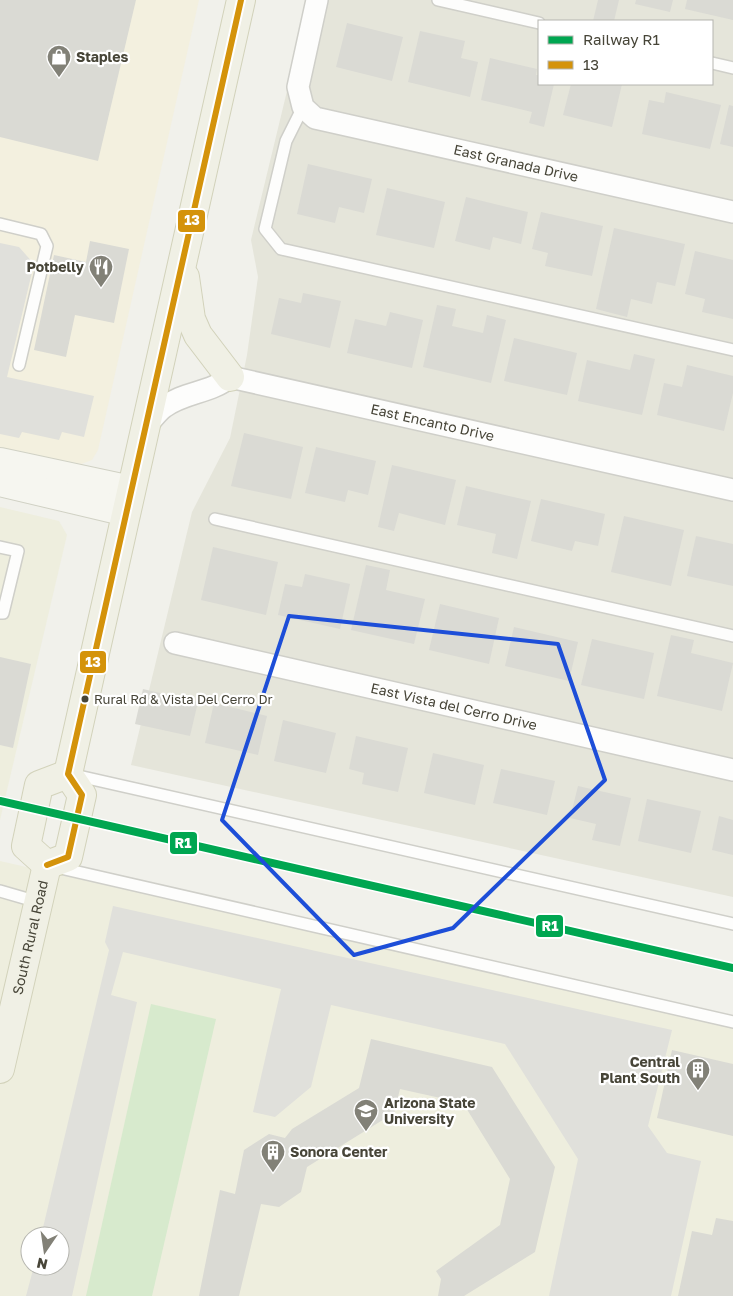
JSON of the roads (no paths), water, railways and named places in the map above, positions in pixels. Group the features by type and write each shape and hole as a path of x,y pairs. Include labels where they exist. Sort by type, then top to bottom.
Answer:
{"main road":[{"path":"68,774 241,0"},
{"path":"182,260 191,319 209,352 230,377"},
{"name":"South Rural Road","path":"68,774 82,795 75,828 68,857 47,865 26,846 40,785 68,774"},
{"name":"South Rural Road","path":"0,1069 47,865"}],"street":[{"path":"303,107 298,87 318,0"},
{"name":"East Granada Drive","path":"303,107 315,118 733,212"},
{"path":"145,427 164,407 181,398 221,384 230,377"},
{"name":"East Encanto Drive","path":"230,377 733,490"},
{"path":"0,462 128,501"},
{"path":"0,482 128,501"},
{"name":"East Vista del Cerro Drive","path":"175,643 733,770"}],"lane":[{"path":"438,0 538,23"},
{"path":"713,63 733,68"},
{"path":"303,107 286,141 265,229 281,249 733,350"},
{"path":"0,224 41,234 47,246 19,365"},
{"path":"215,519 733,636"},
{"path":"0,547 18,551 3,613 0,612"},
{"path":"68,774 733,924"},
{"path":"47,865 733,1022"},
{"path":"0,891 38,902"}],"rail line":[{"name":"R1","path":"0,801 733,968"}],"place":[{"name":"Staples","path":"59,78"},
{"name":"Potbelly","path":"101,288"},
{"name":"Rural Rd & Vista Del Cerro Dr","path":"85,699"},
{"name":"Central Plant South","path":"698,1091"},
{"name":"Arizona State University","path":"366,1132"},
{"name":"Sonora Center","path":"273,1173"}]}
